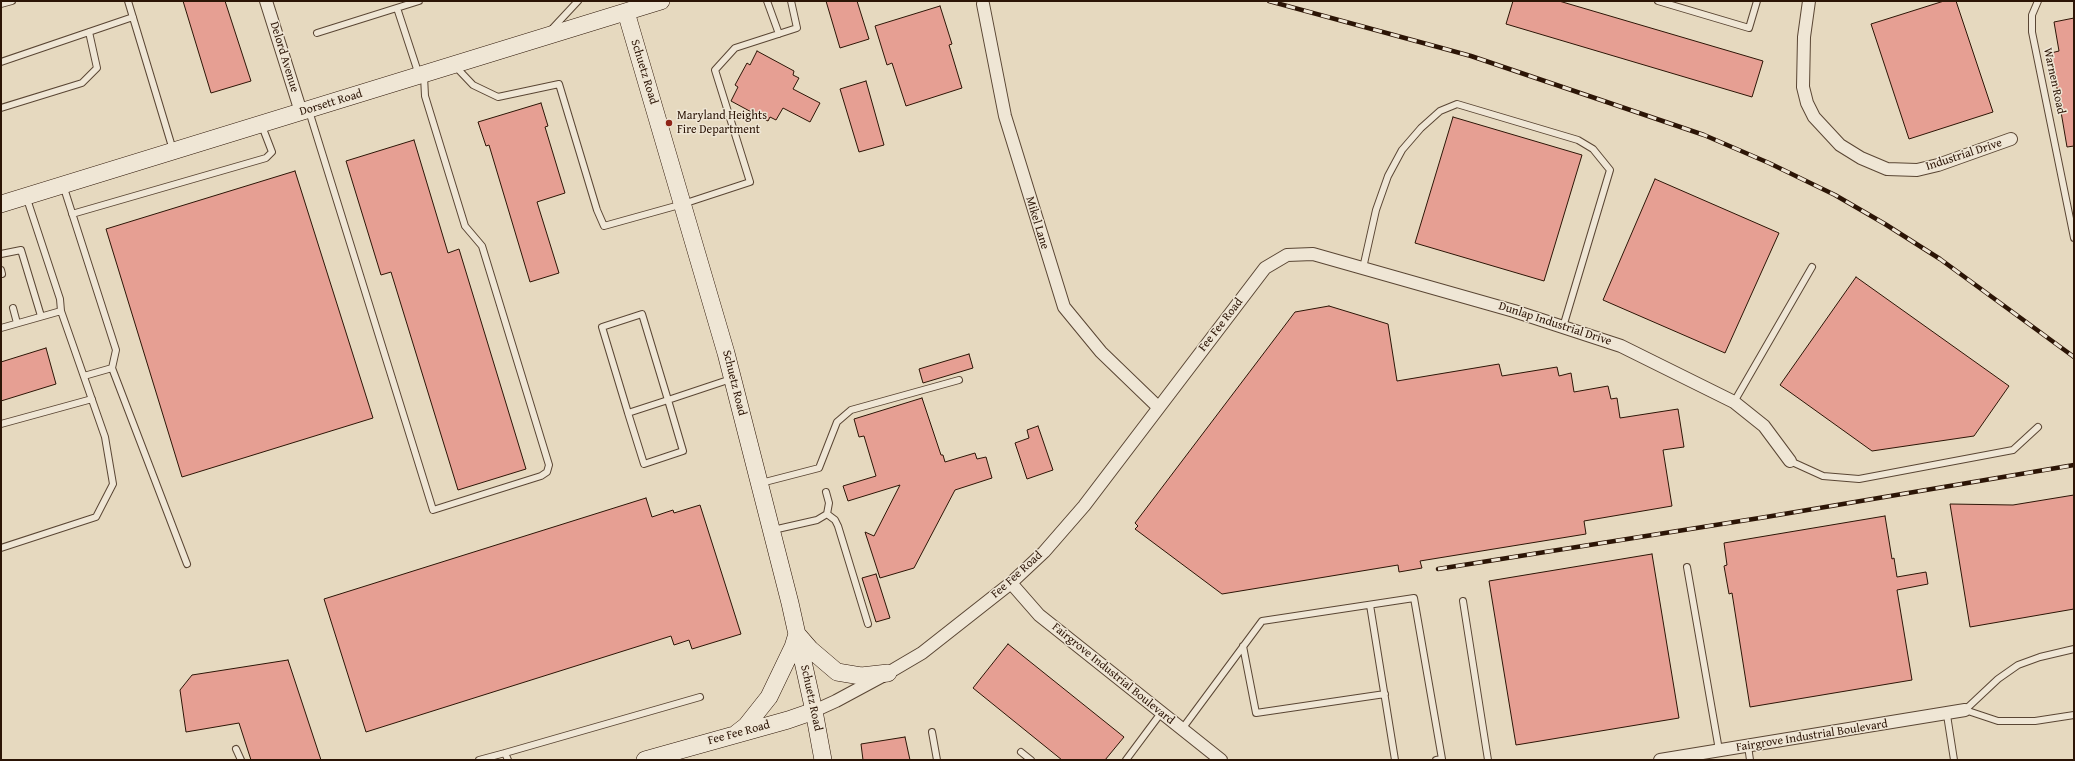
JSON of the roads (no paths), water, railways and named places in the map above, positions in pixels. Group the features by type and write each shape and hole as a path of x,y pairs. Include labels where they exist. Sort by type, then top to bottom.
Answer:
{"main road":[{"name":"Dorsett Road","path":"1,204 544,37 625,9 661,1"},
{"name":"Schuetz Road","path":"625,9 683,204 732,378 797,634 823,760"},
{"path":"797,634 810,649 837,672 861,676 888,674"},
{"path":"734,735 746,726 769,697 793,647 797,634"},
{"name":"Fee Fee Road","path":"645,760 814,711"}],"street":[{"name":"Delord Avenue","path":"266,1 305,111"},
{"name":"Industrial Drive","path":"1809,1 1804,37 1803,87 1807,103 1814,116 1840,145 1861,158 1887,169 1917,170 1938,165 2011,139"},
{"name":"Mikel Lane","path":"983,4 1004,116 1064,307 1101,352 1158,407"},
{"name":"Dunlap Industrial Drive","path":"1287,255 1313,254 1514,311 1621,346 1734,402 1764,426 1790,461"},
{"name":"Fee Fee Road","path":"814,711 888,674 922,653 1011,583 1044,552 1084,506 1265,268 1287,255"},
{"name":"Fairgrove Industrial Boulevard","path":"1011,583 1039,615 1221,760"},
{"name":"Fairgrove Industrial Boulevard","path":"1660,760 1965,710"}],"lane":[{"path":"1,4 12,1"},
{"path":"128,1 173,151"},
{"path":"317,33 419,1"},
{"path":"544,37 578,1"},
{"path":"767,1 779,34"},
{"path":"454,65 473,84 498,97 559,84 597,210 604,226 683,204 750,182 716,70 735,48 797,28 791,1"},
{"path":"1658,1 1749,28 1757,1"},
{"name":"Warnen Road","path":"2038,1 2032,15 2032,32 2074,238"},
{"path":"305,111 432,510 541,476 547,472 549,465 482,246 465,226 425,96 422,75 397,8"},
{"path":"1,62 133,17"},
{"path":"1,108 82,83 97,68 89,32"},
{"path":"1363,268 1376,210 1388,176 1402,150 1421,128 1440,111 1457,104 1472,108 1578,140 1593,148 1610,170 1563,327"},
{"path":"72,214 266,158 272,152 261,124"},
{"path":"63,185 116,350 112,368 187,564"},
{"path":"1,548 96,517 113,484 105,437 61,311 26,196"},
{"path":"1,254 21,250 41,316"},
{"path":"1734,402 1812,267"},
{"path":"13,308 17,323"},
{"path":"1,328 61,311"},
{"path":"642,314 683,451 644,464 628,413 602,327 642,314"},
{"path":"84,376 112,368"},
{"path":"628,413 732,378"},
{"path":"759,483 819,468 837,422 851,410 959,380"},
{"path":"1,424 92,399"},
{"path":"1790,461 1823,476 1859,479 2013,450 2038,428"},
{"path":"771,530 817,520 827,514 829,502 826,492"},
{"path":"827,514 835,520 838,526 868,624"},
{"path":"1687,567 1719,750"},
{"path":"1182,729 1262,621 1414,598 1442,759 1436,760"},
{"path":"1463,601 1488,760"},
{"path":"1370,605 1395,760"},
{"path":"1243,646 1256,713 1385,694"},
{"path":"2074,649 2040,656 2018,665 1998,678 1965,710 1998,721 2036,721 2074,715"},
{"path":"479,760 700,697"},
{"path":"1126,760 1162,713"},
{"path":"1947,714 1954,760"},
{"path":"932,732 937,760"},
{"path":"1748,746 1750,760"},
{"path":"236,749 241,760"},
{"path":"1021,752 1031,760"},
{"path":"505,753 508,760"}],"railway":[{"path":"1269,1 1471,56 1704,135 1769,163 1835,195 1885,224 1940,259 2074,357"},
{"path":"1438,569 1766,517 2074,465"}],"place":[{"name":"Maryland Heights Fire Department","path":"669,123"}]}
